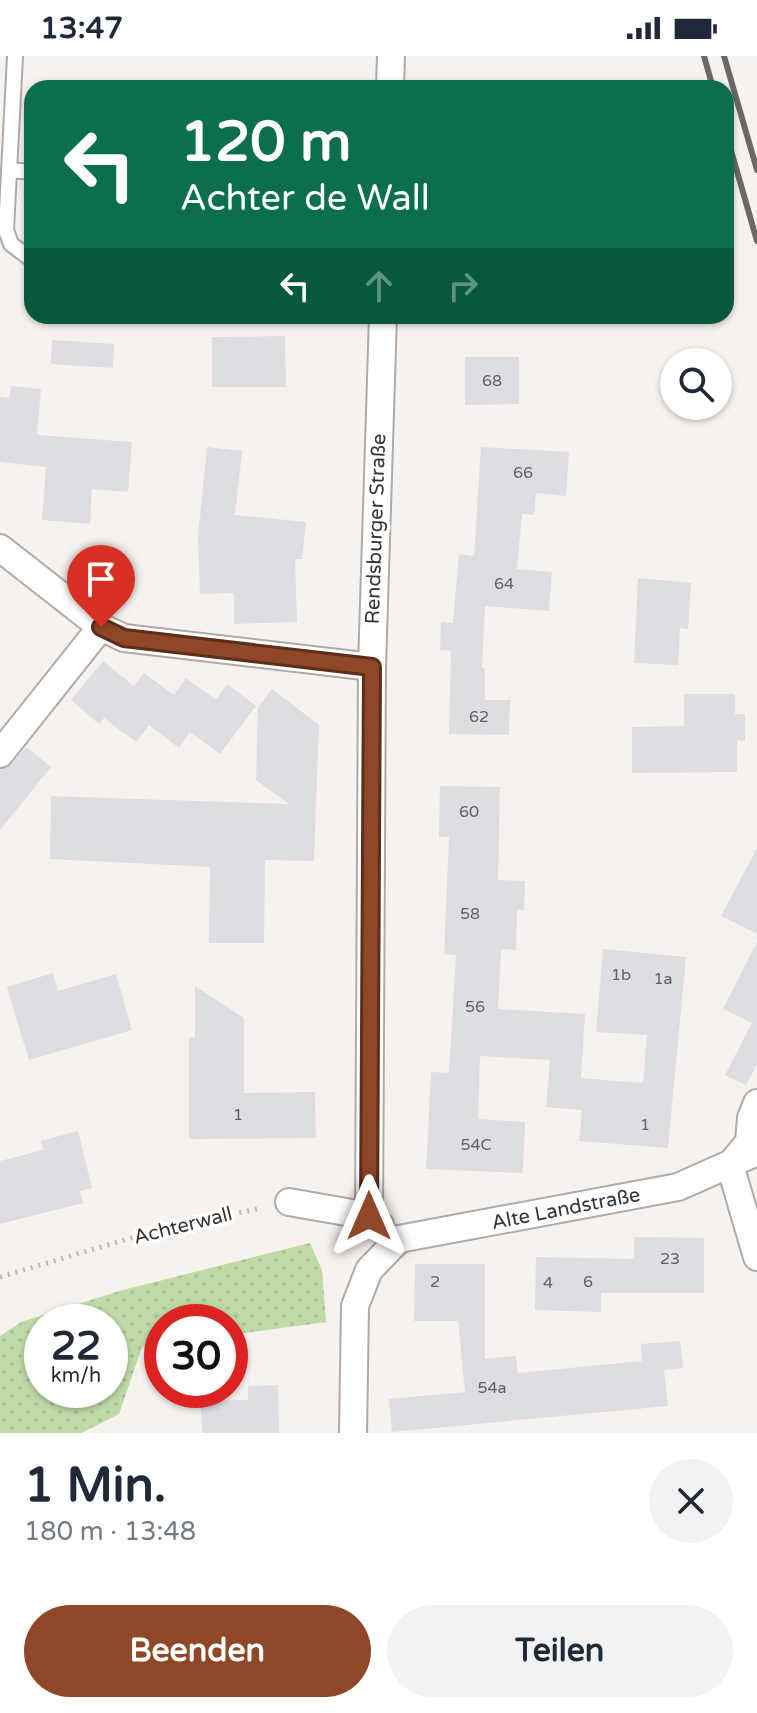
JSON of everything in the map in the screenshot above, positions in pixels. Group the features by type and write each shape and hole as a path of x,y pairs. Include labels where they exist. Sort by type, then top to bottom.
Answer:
{"street":[{"path":"390,80 391,56"},
{"name":"Rendsburger Straße","path":"369,1216 372,667 383,324"},
{"path":"0,548 101,627 124,638 372,667"},
{"path":"0,754 101,627"},
{"path":"757,1103 751,1118 749,1142 730,1165 757,1257"},
{"name":"Alte Landstraße","path":"399,1239 678,1187 757,1152"},
{"path":"289,1202 369,1216 399,1239 369,1270 355,1306 353,1433"}],"lane":[{"path":"15,56 6,230 11,244 24,254"},
{"path":"9,170 24,171"}],"path":[{"name":"Achterwall","path":"0,1277 168,1227 289,1202"}],"green space":[{"path":"310,1243 322,1270 326,1322 248,1333 248,1304 144,1304 144,1347 128,1388 128,1304 78,1304"},
{"path":"24,1321 24,1408 121,1408 119,1414 81,1433 0,1433 0,1336"}],"building":[{"path":"285,336 286,387 212,387 212,337"},
{"path":"52,340 114,344 113,368 51,364"},
{"path":"465,357 519,357 519,404 465,405"},
{"path":"11,386 41,389 37,435 132,442 128,492 92,489 90,524 42,520 46,467 0,462 0,397 9,398"},
{"path":"207,447 242,451 235,515 306,522 302,559 295,559 297,622 234,624 234,593 200,594 198,538"},
{"path":"481,447 569,452 566,496 536,493 534,515 522,514 517,569 552,572 549,611 485,606 482,668 485,668 485,700 510,700 509,735 449,734 451,651 440,650 441,622 453,623 459,554 474,556"},
{"path":"638,578 691,583 688,629 680,628 678,665 634,663"},
{"path":"103,661 134,686 144,673 174,695 186,678 216,700 227,684 256,706 220,754 190,732 179,748 149,725 136,742 104,718 99,724 71,700"},
{"path":"272,689 319,725 314,861 265,860 264,943 209,943 210,867 50,859 51,796 289,804 256,780 258,707"},
{"path":"684,694 735,694 735,714 745,714 745,741 737,740 737,772 632,773 632,727 684,726"},
{"path":"26,747 51,767 0,830 0,770 12,764"},
{"path":"440,786 500,787 498,880 525,881 524,910 517,910 516,950 501,949 498,1009 585,1014 581,1078 643,1083 647,1035 596,1032 603,949 686,957 668,1148 579,1141 582,1110 546,1107 550,1060 480,1056 478,1119 525,1122 523,1173 426,1169 431,1072 449,1073 456,955 444,954 449,837 439,837"},
{"path":"757,848 757,934 721,916"},
{"path":"757,942 757,1064 746,1085 725,1075 752,1023 723,1009"},
{"path":"53,973 58,991 116,974 132,1030 29,1060 7,987"},
{"path":"195,986 244,1018 244,1093 315,1092 316,1138 189,1139 189,1037 195,1037"},
{"path":"78,1131 92,1188 80,1191 83,1203 0,1224 0,1161 43,1150 41,1141"},
{"path":"634,1237 704,1238 704,1293 601,1293 601,1312 535,1310 536,1257 634,1259"},
{"path":"415,1264 485,1264 485,1359 516,1356 518,1373 642,1361 641,1344 680,1341 683,1368 664,1370 668,1406 392,1432 389,1399 465,1392 458,1321 414,1321"},
{"path":"278,1385 279,1433 202,1433 201,1408 248,1408 248,1386"}],"railway":[{"path":"704,56 711,80"},
{"path":"724,56 731,80"},
{"path":"734,91 757,170"},
{"path":"734,161 757,241"}],"route":[{"path":"101,627 124,638 372,667 369,1216"}]}
